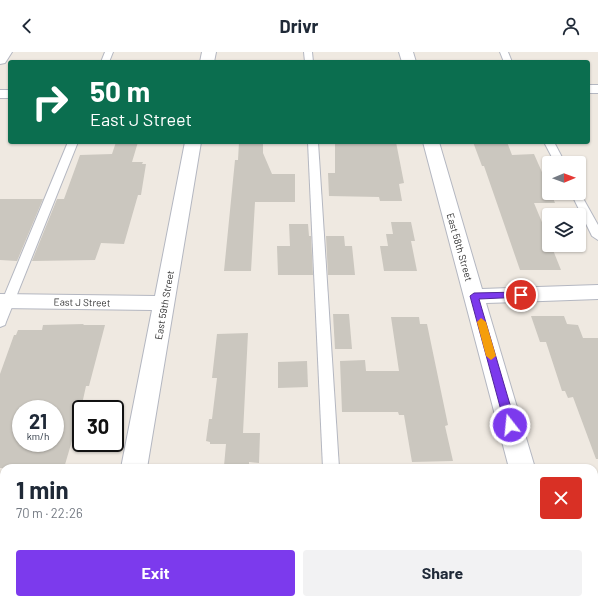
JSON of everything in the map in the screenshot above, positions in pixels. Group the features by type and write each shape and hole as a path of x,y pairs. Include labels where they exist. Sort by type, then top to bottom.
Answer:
{"street":[{"path":"0,60 5,52"},
{"name":"East 59th Street","path":"135,464 193,144"},
{"name":"East 58th Street","path":"432,144 521,464"},
{"path":"474,296 598,292"},
{"name":"East J Street","path":"4,301 165,303"}],"lane":[{"path":"0,322 4,301 72,144"},
{"path":"313,144 331,464"},
{"path":"550,144 556,156"},
{"path":"580,200 598,236"}],"building":[{"path":"115,144 137,144 132,162 143,162 142,164 146,164 141,195 138,195 124,244 101,243 95,260 32,261 57,199 64,199 80,155 112,154"},
{"path":"239,144 263,144 263,153 272,174 295,174 295,202 255,202 251,271 224,271 235,160 238,160"},
{"path":"335,144 396,144 404,183 399,184 402,201 380,201 379,197 329,196 328,173 335,173"},
{"path":"474,144 508,144 512,155 534,154 542,172 542,200 554,200 555,203 534,203 542,222 542,252 554,252 561,270 520,270 484,166 482,166"},
{"path":"0,199 43,199 17,261 0,260"},
{"path":"391,222 411,222 415,241 411,241 417,271 384,271 380,246 388,246 386,234 393,234"},
{"path":"289,224 308,224 309,236 311,236 313,275 278,275 277,246 290,246"},
{"path":"326,236 344,236 345,246 352,246 355,275 328,275"},
{"path":"333,314 349,314 352,349 335,349"},
{"path":"531,316 564,316 567,324 578,325 583,338 598,338 598,459 596,459 573,397 568,398 565,391 562,391 546,342 540,342"},
{"path":"391,317 419,317 420,324 427,324 448,425 445,426 453,461 412,462 404,415 399,415 398,412 342,412 340,361 365,360 366,371 399,371"},
{"path":"43,325 105,325 89,386 86,386 83,400 72,400 72,441 65,464 0,464 0,374 14,335 16,335 18,330 42,330"},
{"path":"248,333 243,433 260,433 259,463 249,462 249,464 224,464 226,444 210,444 210,442 206,441 209,419 212,419 217,378 212,378 217,334"},
{"path":"307,361 308,387 278,388 278,362"}],"slow traffic":[{"path":"481,322 491,356"}],"route":[{"path":"510,425 474,296 521,295"}]}
